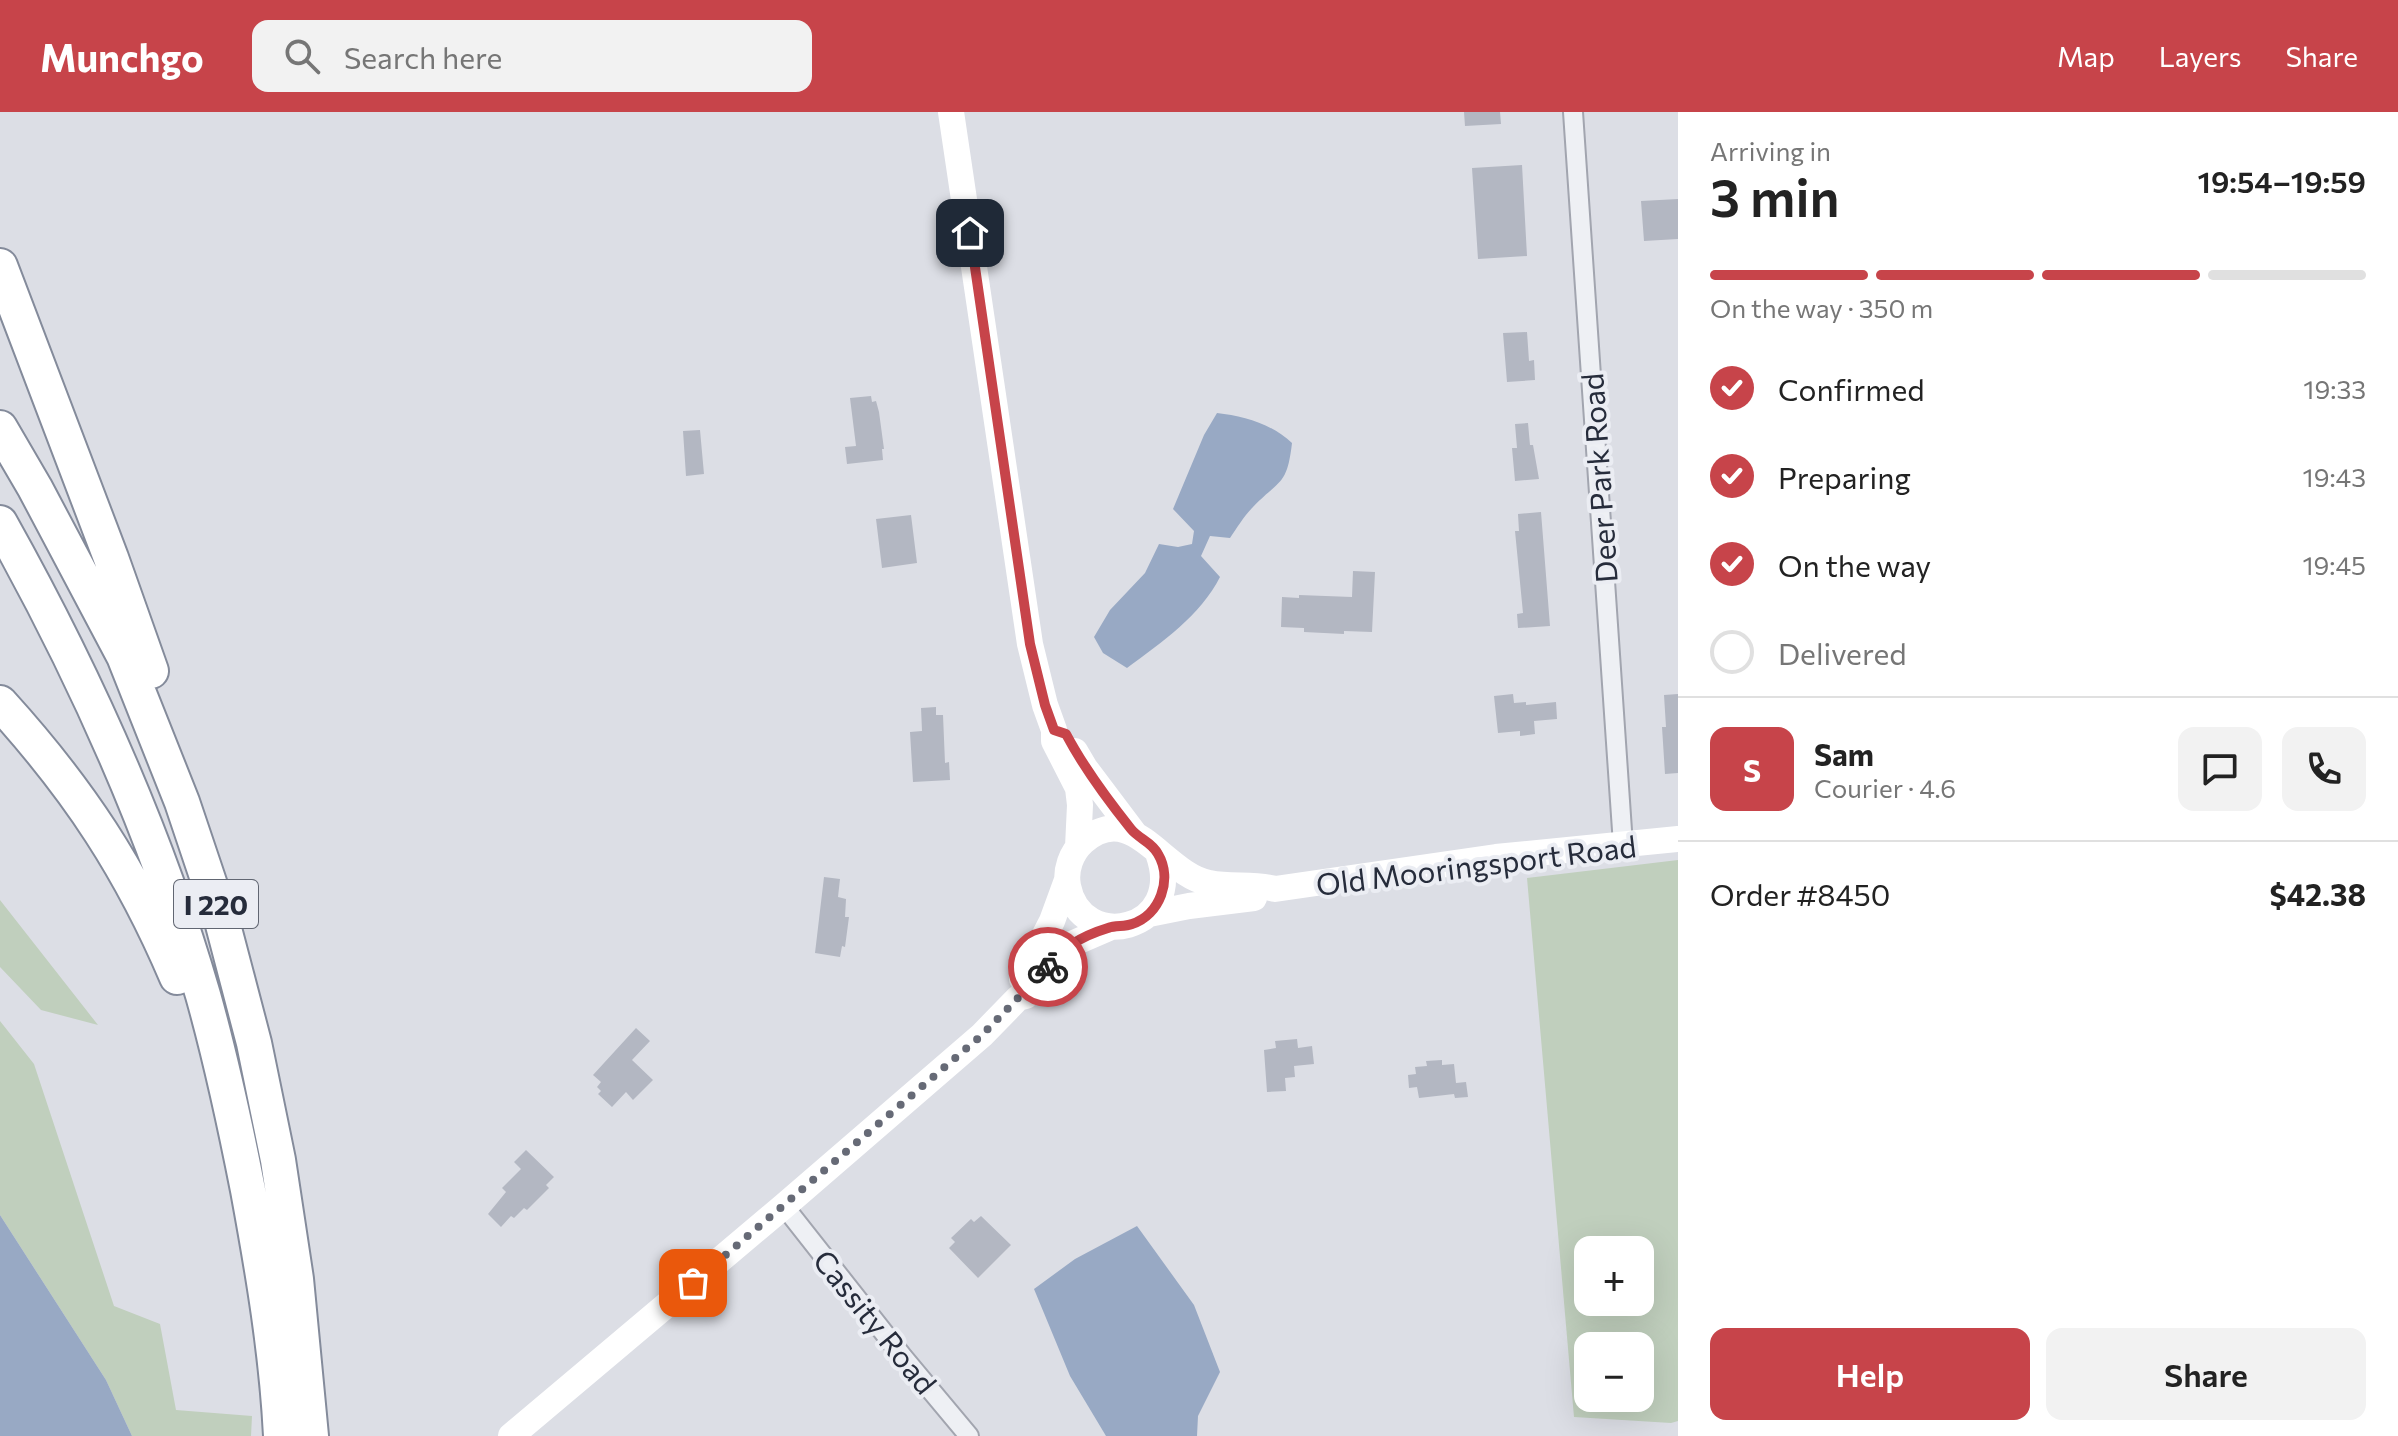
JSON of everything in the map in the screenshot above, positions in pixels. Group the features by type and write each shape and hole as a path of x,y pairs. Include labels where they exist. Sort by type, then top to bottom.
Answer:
{"highway":[{"path":"0,266 162,702 222,921"},
{"name":"I 220","path":"0,428 124,656 182,802 222,921 254,1043 278,1160 296,1279 296,1428"},
{"name":"I 220","path":"0,523 80,674 128,782 186,942 216,1045 251,1209 271,1331 296,1428"},
{"path":"0,703 72,788 106,838 159,934 199,1036 251,1209"}],"main road":[{"name":"Old Mooringsport Road","path":"951,112 1030,644 1054,730 1054,741 1078,788 1080,805 1078,847 1070,861 1067,880 1052,921 1019,984 1018,998"},
{"name":"Old Mooringsport Road","path":"1054,730 1066,734 1085,768 1134,833 1148,841 1169,863 1208,883 1275,889 1496,857 1678,839"},
{"path":"1078,847 1089,837 1104,831 1119,829 1134,833"},
{"path":"1149,914 1159,901 1164,885 1164,869 1158,853"},
{"path":"1067,880 1070,894 1085,916 1111,927"},
{"name":"Old Mooringsport Road","path":"511,1436 982,1035 1018,998 1026,996 1052,960 1067,946 1111,927 1131,924 1149,914 1266,897 1275,889"}],"street":[{"name":"Deer Park Road","path":"1573,112 1623,845"},
{"name":"Cassity Road","path":"784,1206 969,1436"}],"green space":[{"path":"1678,860 1678,1421 1574,1417 1527,878"},
{"path":"0,900 98,1025 41,1010 0,967"},
{"path":"0,1021 34,1064 114,1306 160,1324 176,1410 252,1416 251,1436 132,1436 106,1380 0,1215"}],"water":[{"path":"1217,413 1257,422 1284,436 1292,443 1288,467 1281,481 1250,511 1230,538 1210,536 1201,556 1220,577 1202,604 1179,627 1127,668 1103,653 1094,637 1110,610 1145,573 1159,544 1178,547 1192,544 1194,531 1173,509 1204,435"},
{"path":"0,1215 106,1380 132,1436 0,1436"},
{"path":"1137,1226 1194,1305 1220,1372 1198,1416 1197,1436 1106,1436 1070,1376 1034,1289 1075,1259"}],"building":[{"path":"1464,112 1500,112 1501,124 1465,126"},
{"path":"1522,165 1527,256 1478,259 1472,168"},
{"path":"1678,199 1678,239 1644,241 1641,201"},
{"path":"1527,332 1529,361 1534,360 1535,380 1507,382 1503,333"},
{"path":"871,396 879,412 883,460 847,464 845,447 856,446 850,398"},
{"path":"1528,423 1539,479 1515,481 1512,448 1517,448 1515,424"},
{"path":"700,430 704,474 686,476 683,431"},
{"path":"1541,512 1550,626 1518,628 1517,614 1523,613 1515,531 1519,531 1518,514"},
{"path":"911,515 917,563 882,568 876,519"},
{"path":"1353,571 1375,572 1372,632 1304,632 1304,628 1281,627 1282,597 1352,597"},
{"path":"1513,694 1514,703 1556,702 1557,719 1534,721 1535,734 1520,736 1520,731 1498,733 1494,696"},
{"path":"1678,694 1678,773 1665,774 1662,727 1666,727 1664,695"},
{"path":"936,707 936,715 943,715 945,763 949,762 950,780 913,782 910,732 922,731 921,708"},
{"path":"824,877 840,879 838,897 846,899 845,917 849,917 845,947 842,946 840,957 815,953"},
{"path":"636,1028 650,1041 632,1060 653,1080 633,1100 626,1092 612,1107 598,1094 601,1091 597,1087 601,1082 593,1075"},
{"path":"1297,1039 1298,1048 1312,1046 1314,1064 1294,1066 1295,1077 1285,1078 1286,1091 1267,1092 1264,1050 1276,1048 1275,1041"},
{"path":"1442,1060 1442,1065 1454,1064 1456,1083 1466,1082 1468,1097 1455,1098 1454,1094 1419,1098 1417,1087 1409,1088 1408,1075 1416,1074 1415,1067 1427,1066 1426,1061"},
{"path":"526,1150 554,1177 546,1185 549,1188 527,1210 524,1208 514,1218 511,1216 501,1227 488,1214 506,1192 502,1188 521,1169 514,1162"},
{"path":"981,1216 1011,1245 978,1278 949,1248 955,1242 951,1238 971,1219 974,1222"}],"way so far":[{"path":"693,1283 982,1035 1018,998 1026,996 1048,967"}],"route":[{"path":"970,233 1030,644 1045,705 1054,730 1066,734 1085,768 1134,833 1148,841 1158,853 1164,869 1164,885 1159,901 1149,914 1131,924 1111,927 1067,946 1048,967"}]}
